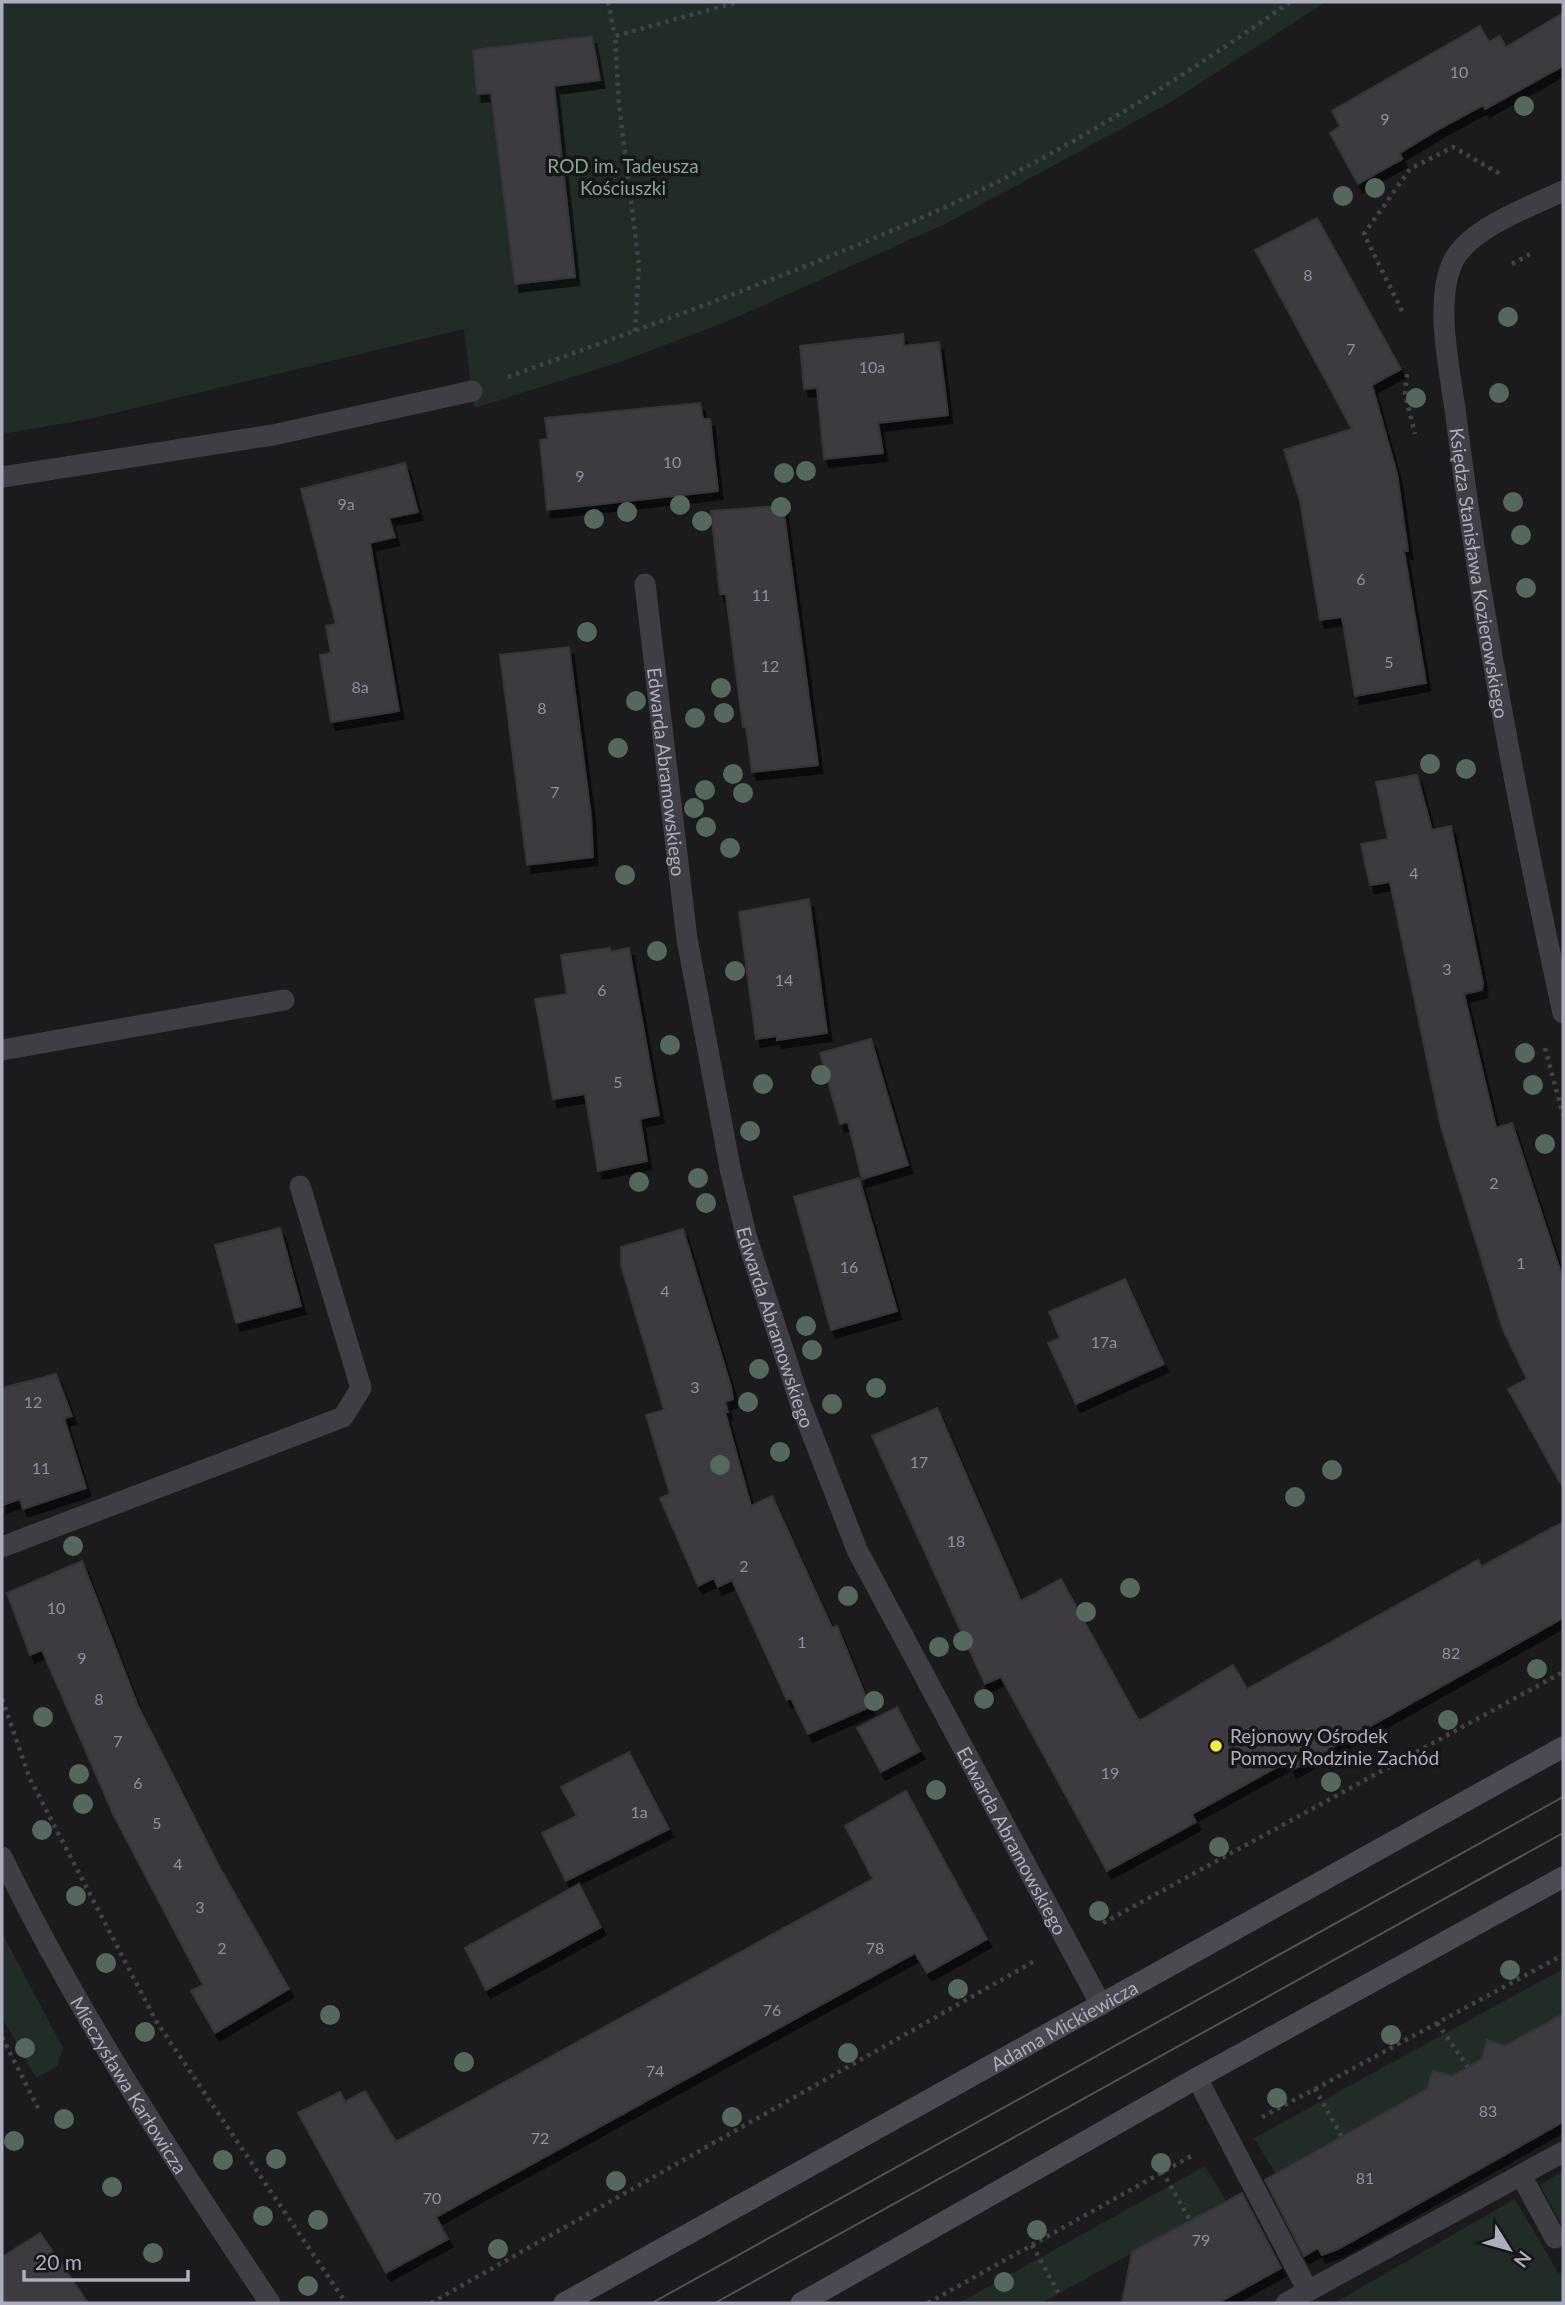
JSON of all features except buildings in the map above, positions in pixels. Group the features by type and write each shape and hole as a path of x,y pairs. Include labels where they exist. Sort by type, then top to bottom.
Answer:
{"street":[{"name":"Księdza Stanisława Kozierowskiego","path":"1563,191 1496,223 1468,242 1451,265 1446,292 1445,327 1468,508 1497,679 1537,894 1563,1013"},
{"path":"2,477 273,435 472,391"},
{"name":"Edwarda Abramowskiego","path":"645,584 698,1008 747,1239 822,1464 857,1550 1101,2006"},
{"path":"2,1050 284,1000"},
{"path":"2,1547 343,1417 361,1388 300,1186"},
{"name":"Adama Mickiewicza","path":"564,2303 1563,1747"},
{"name":"Mieczysława Karłowicza","path":"2,1857 86,2018 270,2303"},
{"path":"801,2303 1197,2078 1563,1877"},
{"path":"1197,2078 1308,2291"},
{"path":"1286,2303 1563,2152"},
{"path":"1521,2175 1555,2238"}],"path":[{"path":"608,2 615,36 619,105 639,265 635,331"},
{"path":"615,36 738,2"},
{"path":"472,391 736,295 952,203 1090,132 1290,2"},
{"path":"1097,1926 1563,1672"},
{"path":"2,1699 30,1779 156,2021 346,2303"},
{"path":"931,2302 1162,2171 1563,1955"},
{"path":"432,2303 1040,1958"},
{"path":"1437,2023 1468,2067"},
{"path":"2,2037 38,2108"},
{"path":"1315,2089 1342,2137"},
{"path":"1162,2171 1190,2220"},
{"path":"1032,2245 1059,2294"}],"green space":[{"name":"ROD im. Tadeusza Kościuszki","path":"2,2 1325,2 1171,102 945,224 728,321 620,362 474,408 464,329 89,419 2,434"},
{"path":"2,1933 63,2048 57,2066 36,2078 2,2017"},
{"path":"1563,1969 1563,2014 1276,2174 1254,2138"},
{"path":"1205,2166 1226,2201 1042,2303 959,2303"},
{"path":"1563,2171 1563,2227 1540,2185"},
{"path":"1515,2199 1559,2274 1563,2272 1563,2303 1334,2303"}],"tram line":[{"path":"652,2303 1563,1797"},
{"path":"715,2303 1563,1833"}],"place":[{"name":"Rejonowy Ośrodek Pomocy Rodzinie Zachód","path":"1216,1746"}]}
